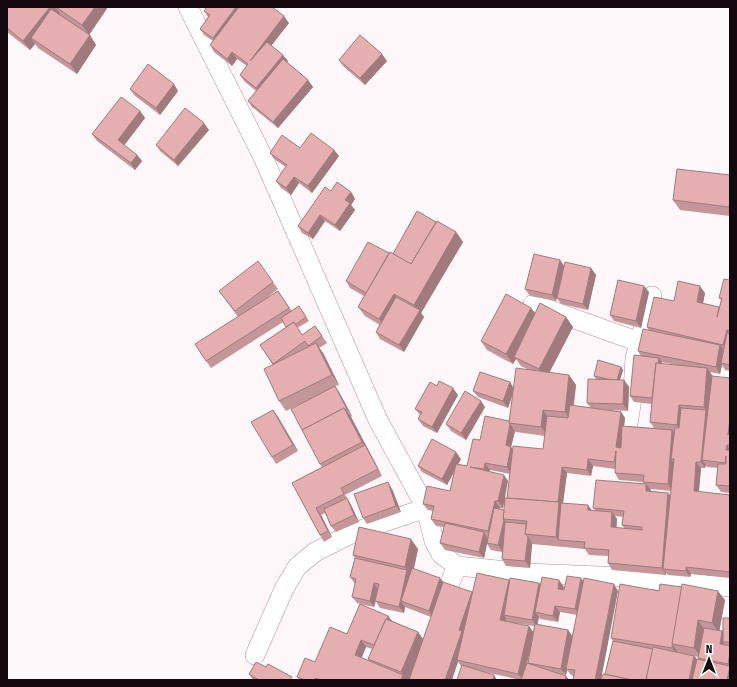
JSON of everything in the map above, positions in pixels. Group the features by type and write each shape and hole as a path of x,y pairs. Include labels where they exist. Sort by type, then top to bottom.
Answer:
{"street":[{"path":"188,7 263,157 378,420 426,508 434,541 441,554 457,566 527,573 621,590 730,587"},
{"path":"624,452 633,392 637,350 652,296"},
{"path":"533,304 637,350 730,376"},
{"path":"255,655 284,589 297,567 315,552 355,532 426,508"},
{"path":"434,622 457,566"},
{"path":"606,680 621,590"}],"building":[{"path":"7,7 50,7 23,41 7,28"},
{"path":"56,7 95,7 82,25"},
{"path":"207,7 236,7 213,38 200,29 210,15 204,11"},
{"path":"239,7 272,7 284,16 250,61 267,42 283,55 256,88 240,75 248,64 232,52 227,59 210,45"},
{"path":"51,9 90,35 70,64 31,38"},
{"path":"360,35 382,54 360,78 339,60"},
{"path":"283,59 308,80 273,122 248,101"},
{"path":"148,64 174,84 156,108 130,89"},
{"path":"121,97 140,111 118,140 137,155 131,163 92,134"},
{"path":"185,108 204,123 174,160 156,145"},
{"path":"311,133 334,150 308,186 294,177 286,188 276,181 287,165 270,153 282,135 300,148"},
{"path":"677,169 730,175 729,207 673,200"},
{"path":"337,182 351,192 345,200 350,203 335,225 320,215 308,233 298,226 325,187 331,191"},
{"path":"417,211 436,222 411,264 393,254"},
{"path":"437,221 456,232 414,305 394,294 379,319 358,307 390,252 411,264"},
{"path":"368,242 389,253 366,293 346,281"},
{"path":"534,254 560,260 552,295 525,289"},
{"path":"258,261 273,282 235,311 219,291"},
{"path":"565,262 591,268 583,304 557,298"},
{"path":"724,279 730,280 730,331 727,330 723,345 647,327 654,297 674,301 678,281 700,286 697,302 719,307 717,317 722,298 719,298"},
{"path":"618,280 644,286 636,321 610,315"},
{"path":"278,291 289,308 206,361 195,344"},
{"path":"506,294 531,308 506,354 481,341"},
{"path":"396,297 420,310 399,345 376,332"},
{"path":"540,303 566,317 539,369 514,357"},
{"path":"299,306 306,317 295,325 294,322 286,327 281,318"},
{"path":"294,322 302,335 315,326 322,336 308,346 305,341 273,364 260,345"},
{"path":"643,329 720,345 716,367 638,351"},
{"path":"727,333 730,334 730,365 721,363"},
{"path":"316,343 332,375 279,401 264,369"},
{"path":"634,355 659,358 658,364 656,363 652,398 630,396"},
{"path":"598,360 621,367 617,380 594,376"},
{"path":"656,363 707,368 704,407 679,405 677,425 650,422"},
{"path":"516,368 569,375 565,412 543,410 541,427 509,423"},
{"path":"480,372 510,382 503,401 473,391"},
{"path":"712,376 730,378 730,418 728,435 730,425 730,445 727,445 726,450 730,450 730,486 716,485 718,464 726,464 726,456 725,463 702,460"},
{"path":"588,379 624,380 623,404 587,403"},
{"path":"439,381 453,388 432,427 418,419 422,412 415,409 430,382 437,386"},
{"path":"335,386 347,409 346,410 344,408 302,430 291,409"},
{"path":"465,391 481,401 461,433 446,424"},
{"path":"570,405 621,412 616,447 621,448 622,426 672,430 668,484 643,482 644,475 615,473 616,451 614,462 588,459 587,470 562,467 558,502 507,498 513,446 543,449 547,416 568,418"},
{"path":"344,408 362,442 320,464 302,430"},
{"path":"681,408 706,410 701,462 696,462 694,491 730,495 730,572 686,567 686,571 663,569 674,459 671,459 675,428 679,428"},
{"path":"273,410 293,445 272,457 251,422"},
{"path":"485,416 509,421 510,424 506,445 511,447 507,467 485,463 484,469 470,467 504,475 498,501 495,501 488,531 431,519 434,506 423,504 427,486 450,491 456,464 467,466 473,439 480,440"},
{"path":"432,439 456,452 442,479 418,466"},
{"path":"365,445 378,469 341,488 344,494 316,508 328,531 320,535 292,483"},
{"path":"596,480 646,484 646,491 668,493 662,568 608,563 609,550 584,548 585,542 558,540 561,503 588,505 588,510 612,512 611,527 642,530 642,527 622,525 624,511 593,508"},
{"path":"388,482 396,506 363,518 354,494"},
{"path":"347,498 354,515 331,526 324,509"},
{"path":"505,498 559,502 556,537 525,534 527,521 503,519"},
{"path":"494,508 504,510 504,520 498,545 487,543"},
{"path":"505,522 526,524 525,534 528,537 525,561 502,559"},
{"path":"445,523 484,532 479,552 440,543"},
{"path":"359,527 411,539 405,567 353,555"},
{"path":"355,558 407,570 399,607 375,601 379,584 374,583 370,601 352,597 356,579 350,577"},
{"path":"412,568 440,578 429,611 401,601"},
{"path":"477,573 509,580 500,620 529,626 518,674 457,660"},
{"path":"567,576 581,578 575,609 555,606 553,616 535,612 542,577 559,580 558,589 564,590"},
{"path":"510,578 539,583 532,620 504,615"},
{"path":"584,578 614,584 595,680 573,680 575,670 566,669"},
{"path":"443,582 472,592 459,630 462,631 445,680 409,680"},
{"path":"620,584 659,591 660,584 682,587 672,648 611,638"},
{"path":"682,584 718,591 712,623 698,620 694,648 672,644"},
{"path":"360,604 388,616 374,645 361,640 355,655 403,675 401,680 320,680 316,678 315,680 305,680 297,677 305,658 315,662 330,627 347,634"},
{"path":"723,618 730,618 730,642 723,642"},
{"path":"386,619 418,632 401,672 368,659"},
{"path":"535,624 568,630 561,669 528,663"},
{"path":"704,628 722,631 720,644 730,646 728,664 698,658"},
{"path":"613,641 653,649 646,680 632,680 605,674"},
{"path":"653,647 694,656 689,680 646,680"},
{"path":"697,659 730,666 727,680 692,680"},
{"path":"256,662 266,667 268,664 292,677 290,680 259,680 249,674"},
{"path":"527,663 566,676 565,680 521,680"},
{"path":"462,665 494,675 493,680 457,680"},
{"path":"730,667 730,680 728,680"},
{"path":"603,674 632,680 601,680"}]}
